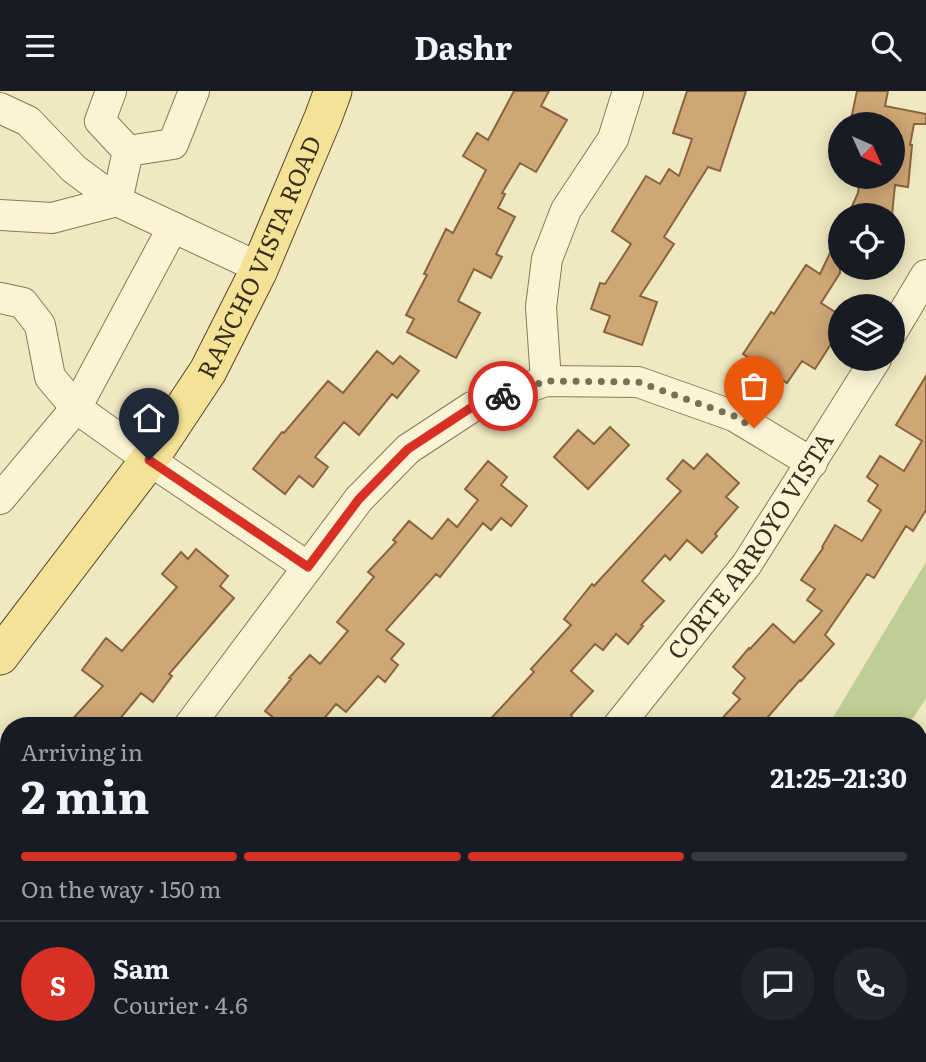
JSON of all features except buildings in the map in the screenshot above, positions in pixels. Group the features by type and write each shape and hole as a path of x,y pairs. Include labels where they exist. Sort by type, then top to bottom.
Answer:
{"main road":[{"name":"RANCHO VISTA ROAD","path":"0,656 149,460 208,371 260,268 332,91"}],"street":[{"path":"111,91 100,121 128,151"},
{"path":"128,151 173,144 194,91"},
{"path":"546,381 541,307 547,259 566,209 613,139 628,91"},
{"path":"0,108 28,121 74,169 117,201 260,268"},
{"path":"117,201 128,151"},
{"path":"0,215 52,218 117,201"},
{"path":"0,499 76,408 173,227"},
{"path":"905,310 926,275"},
{"path":"2,298 23,303 40,325 50,377 76,408 308,567"},
{"name":"CORTE ARROYO VISTA","path":"625,717 747,564 869,371"},
{"path":"196,717 359,499 408,449 472,407 546,381 638,382 734,416 812,463"}],"green space":[{"path":"926,562 926,698 914,717 833,717"}],"way so far":[{"path":"503,396 546,381 638,382 734,416 754,428"}],"route":[{"path":"149,460 308,567 359,499 408,449 472,407 503,396"}]}
